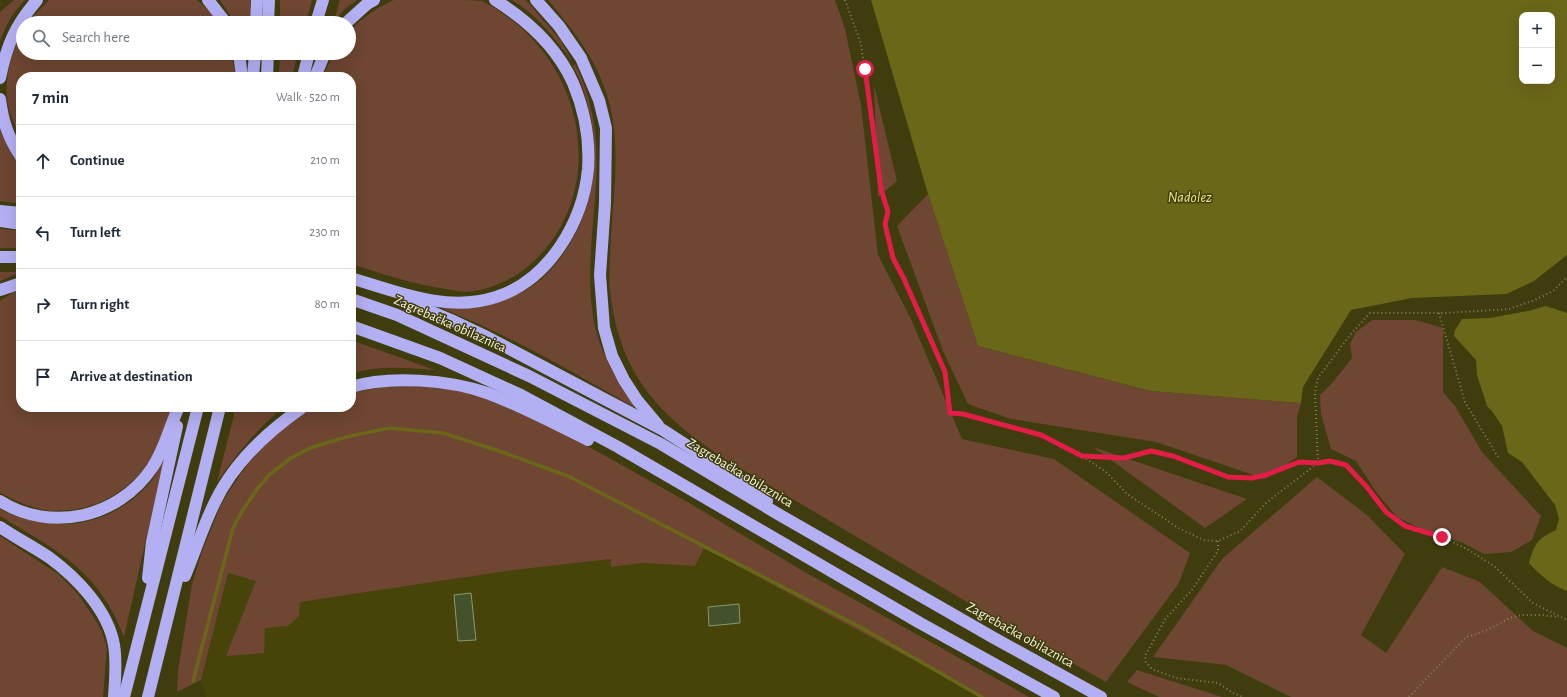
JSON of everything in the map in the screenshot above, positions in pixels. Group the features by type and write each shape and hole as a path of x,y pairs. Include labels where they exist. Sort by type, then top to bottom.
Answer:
{"highway":[{"path":"25,16 38,0"},
{"path":"208,0 221,16"},
{"path":"256,16 257,0"},
{"path":"268,16 269,0"},
{"path":"318,16 323,0"},
{"path":"354,16 374,0"},
{"path":"356,280 440,302 459,303 496,297 526,282 540,270 563,242 571,227 580,203 588,169 586,125 581,104 572,82 562,65 542,38 528,23 495,0"},
{"path":"536,0 559,26 581,58 599,100 606,128 605,203 600,275 604,328 612,356 624,380 637,400 663,430"},
{"path":"0,78 4,57 16,29"},
{"path":"240,60 241,72"},
{"path":"253,72 254,60"},
{"path":"267,72 268,60"},
{"path":"303,72 307,60"},
{"path":"317,72 322,60"},
{"path":"0,98 2,118 8,136 16,149"},
{"path":"0,211 16,213"},
{"path":"0,221 16,223"},
{"path":"0,257 16,257"},
{"path":"356,281 475,331 663,430 760,493 778,514"},
{"path":"0,290 16,285"},
{"name":"Zagrebačka obilaznica","path":"356,301 397,316 529,376 661,444 778,514 1001,642 1101,697"},
{"path":"356,328 440,358 521,395 618,447 920,623 1054,697"},
{"path":"356,386 382,381 412,380 460,386 487,393 697,493"},
{"path":"0,501 23,512 48,517 67,518 84,516 104,508 132,490 151,469 161,454 172,421 178,412"},
{"path":"143,619 152,542 180,412"},
{"path":"124,697 197,412"},
{"path":"148,697 219,412"},
{"path":"168,620 215,502 224,485 242,461 262,439 296,412"},
{"path":"0,527 49,557 78,583 93,600 108,627 114,643 116,662 114,697"}],"path":[{"path":"845,0 861,44 881,189 888,212 885,224 893,258 904,279 945,372 950,413 963,414 1041,435 1082,456 1106,472 1127,494 1180,529 1204,540 1218,541 1240,530 1267,502 1318,463"},
{"path":"1318,463 1315,392 1318,378 1350,335 1370,313 1438,313 1509,309 1535,300 1554,291 1567,277"},
{"path":"1438,313 1465,402 1498,457"},
{"path":"1082,456 1124,458 1151,451 1173,456 1228,477 1252,478 1266,475 1299,462 1318,463 1330,461 1346,465 1366,486 1386,512 1405,526 1442,537 1467,549 1494,566 1533,603 1567,620"},
{"path":"1218,541 1218,551 1191,592 1166,618 1146,654 1145,661 1152,669 1164,674 1176,678 1218,683 1235,694 1244,697"},
{"path":"1409,697 1466,637 1485,631 1510,618 1522,615 1541,615 1561,618"}],"shaded area":[{"path":"14,0 25,0 10,19 0,41 0,12"},
{"path":"49,0 197,0 213,16 34,16"},
{"path":"220,0 250,0 250,16 230,16"},
{"path":"280,0 312,0 308,16 280,16"},
{"path":"340,0 357,0 339,16 335,16"},
{"path":"394,0 482,1 492,6 519,26 542,50 560,79 572,109 578,142 578,174 570,206 555,236 533,262 519,273 502,283 484,289 460,292 411,282 356,266 356,72 325,72 331,60 356,60 356,25 376,9"},
{"path":"512,0 526,0 561,41 573,63 546,28 530,13"},
{"path":"548,0 835,0 845,29 861,105 878,255 911,319 962,439 1054,459 1190,553 1179,583 1106,682 1026,637 730,462 683,428 664,411 648,392 634,371 623,348 615,321 610,291 609,265 616,163 615,134 610,106 606,91 593,62 568,24"},
{"path":"16,45 16,60 232,60 235,72 16,72 16,128 8,103 7,80 10,62"},
{"path":"280,60 296,60 293,72 279,72"},
{"path":"575,64 588,96 595,128 597,159 590,284 593,316 599,341 609,365 637,409 516,342 441,308 510,297 522,292 534,285 549,271 573,239 583,216 591,191 594,166 594,140 590,115 583,90 573,66"},
{"path":"874,85 897,181 878,197"},
{"path":"0,130 16,161 16,203 0,201"},
{"path":"928,194 978,346 1151,391 1301,403 1297,417 1297,457 1265,479 1156,442 1011,419 968,404 943,351 897,226"},
{"path":"0,229 16,231 16,248 0,248"},
{"path":"0,272 16,272 16,274 0,281"},
{"path":"16,292 16,412 171,412 162,439 146,466 125,487 100,503 70,510 51,511 25,504 0,493 0,301"},
{"path":"1372,320 1416,320 1443,328 1443,392 1455,406 1482,452 1541,516 1532,540 1511,552 1484,554 1463,543 1420,528 1397,517 1377,493 1356,461 1331,449 1321,414 1320,395 1333,382 1352,358 1350,344 1356,332"},
{"path":"356,342 435,370 382,368 356,372"},
{"path":"411,386 457,390 485,398 548,425 691,504 803,571 1029,697 983,697 704,548 695,566 642,563 611,567 611,559 514,570 300,602 299,616 288,626 265,628 264,653 226,656 256,581 228,573 201,680 177,692 178,670 192,584 203,549 221,505 246,466 266,444 287,426 307,412 356,412 356,392 382,387"},
{"path":"235,412 278,412 248,442 217,482"},
{"path":"1093,447 1247,499 1205,528"},
{"path":"163,459 124,637 114,614 89,578 58,552 0,516 0,509 19,517 38,522 58,524 77,523 95,519 113,512 130,501 146,487 156,474"},
{"path":"1317,477 1367,515 1405,554 1361,635 1386,653 1442,567 1480,582 1533,631 1567,648 1567,697 1291,697 1226,665 1153,657 1222,559"},
{"path":"0,536 58,574 77,593 93,616 102,632 107,648 103,697 0,697"},
{"path":"704,548 983,697 206,697 201,680 228,572 257,581 226,656 300,602 514,570 611,559 611,567 642,563 695,566"},
{"path":"1137,670 1222,697 1159,697 1127,682"}],"water":[{"name":"Nadolez","path":"871,0 1567,0 1567,255 1534,281 1507,294 1412,298 1351,310 1303,387 1301,403 1151,391 978,346 928,194"},
{"path":"1546,306 1567,313 1567,591 1546,579 1529,563 1538,542 1556,530 1559,519 1555,505 1522,462 1508,453 1502,426 1487,406 1477,375 1476,360 1454,336 1455,330 1462,319 1490,318"}],"building":[{"path":"471,593 476,640 458,641 454,595"},
{"path":"739,604 740,623 709,626 708,607"}],"waterway":[{"path":"193,681 233,528 257,489 269,475 291,458 310,448 346,437 389,428 443,433 568,476 862,628 982,697"}],"route":[{"path":"865,69 881,189 888,212 885,224 893,258 904,279 945,372 950,413 963,414 1041,435 1082,456 1124,458 1151,451 1198,464 1228,477 1252,478 1266,475 1299,462 1318,463 1330,461 1346,465 1366,486 1386,512 1405,526 1442,537"}]}
